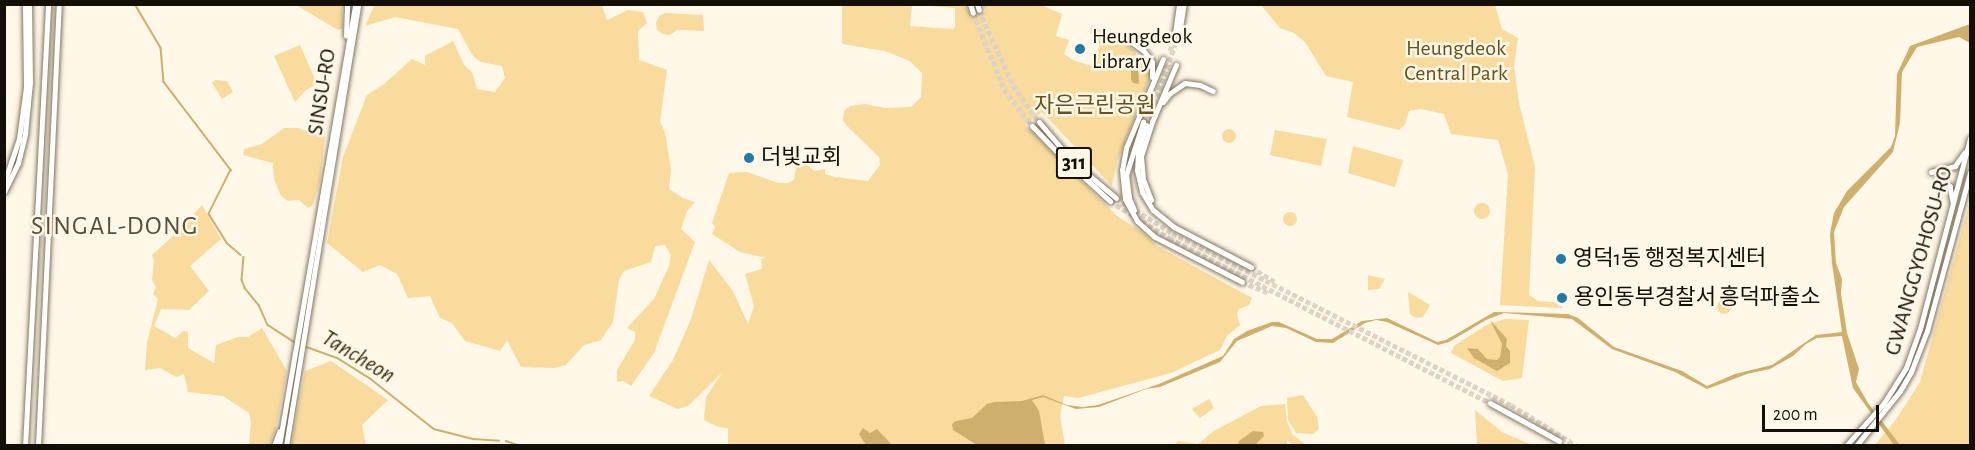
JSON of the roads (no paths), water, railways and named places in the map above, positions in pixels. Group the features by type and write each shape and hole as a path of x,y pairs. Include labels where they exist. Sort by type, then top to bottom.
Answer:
{"highway":[{"path":"25,446 48,4"},
{"path":"38,446 59,4"},
{"path":"970,4 976,9"},
{"path":"1179,4 1177,34 1184,4"},
{"path":"1127,39 1143,50 1152,62 1153,74 1146,102"},
{"path":"1163,59 1126,148 1122,181 1128,206 1137,220 1155,237 1242,282"},
{"path":"1155,237 1133,209 1126,186 1127,165 1176,65"},
{"path":"1213,91 1200,85 1185,83 1168,94 1147,123 1141,168 1145,189 1162,216 1174,226 1251,267"},
{"name":"311","path":"1032,126 1061,156 1113,200 1073,162 1039,122"},
{"path":"1490,403 1558,441"}],"main road":[{"path":"4,183 14,163 26,87 27,4"},
{"path":"4,192 18,163 25,134 30,83 27,4"},
{"path":"346,45 347,4"},
{"name":"SINSU-RO","path":"326,185 346,45 358,4"},
{"name":"SINSU-RO","path":"326,185 358,4"},
{"name":"GWANGGYOHOSU-RO","path":"1846,446 1884,403 1906,368 1920,329 1971,138"},
{"path":"1931,172 1955,166 1968,146"},
{"name":"GWANGGYOHOSU-RO","path":"1856,446 1887,409 1911,372 1927,331 1971,173"},
{"path":"1938,181 1950,186 1953,207"},
{"path":"286,446 289,403 326,185"},
{"path":"279,446 289,403"},
{"path":"274,446 284,421"}],"waterway":[{"name":"Tancheon","path":"135,4 161,48 164,82 231,170 209,214 227,243 241,255"},
{"name":"Tancheon","path":"244,257 242,280 245,288 259,305 268,325 294,342"},
{"name":"Tancheon","path":"304,346 339,359 371,379 434,429 473,439 499,441"},
{"name":"Tancheon","path":"506,441 521,446"}],"tunnel":[{"path":"979,10 1013,85 1039,122"},
{"path":"973,13 1004,89 1032,126"},
{"path":"1170,51 1175,33"},
{"path":"1146,125 1179,34"},
{"path":"1143,122 1151,101"},
{"path":"1116,198 1172,233 1511,405 1577,446"},
{"path":"1110,201 1169,238 1490,403"},
{"path":"1251,267 1275,282"},
{"path":"1242,282 1269,293"},
{"path":"1559,441 1564,446"}],"place":[{"name":"Heungdeok Library","path":"1080,49"},
{"name":"더빛교회","path":"749,158"},
{"name":"영덕1동 행정복지센터","path":"1561,259"},
{"name":"용인동부경찰서 흥덕파출소","path":"1562,298"}],"district":[{"name":"SINGAL-DONG","path":"115,227"}],"park label":[{"name":"Heungdeok Central Park","path":"1456,60"},
{"name":"자은근린공원","path":"1095,106"}]}
